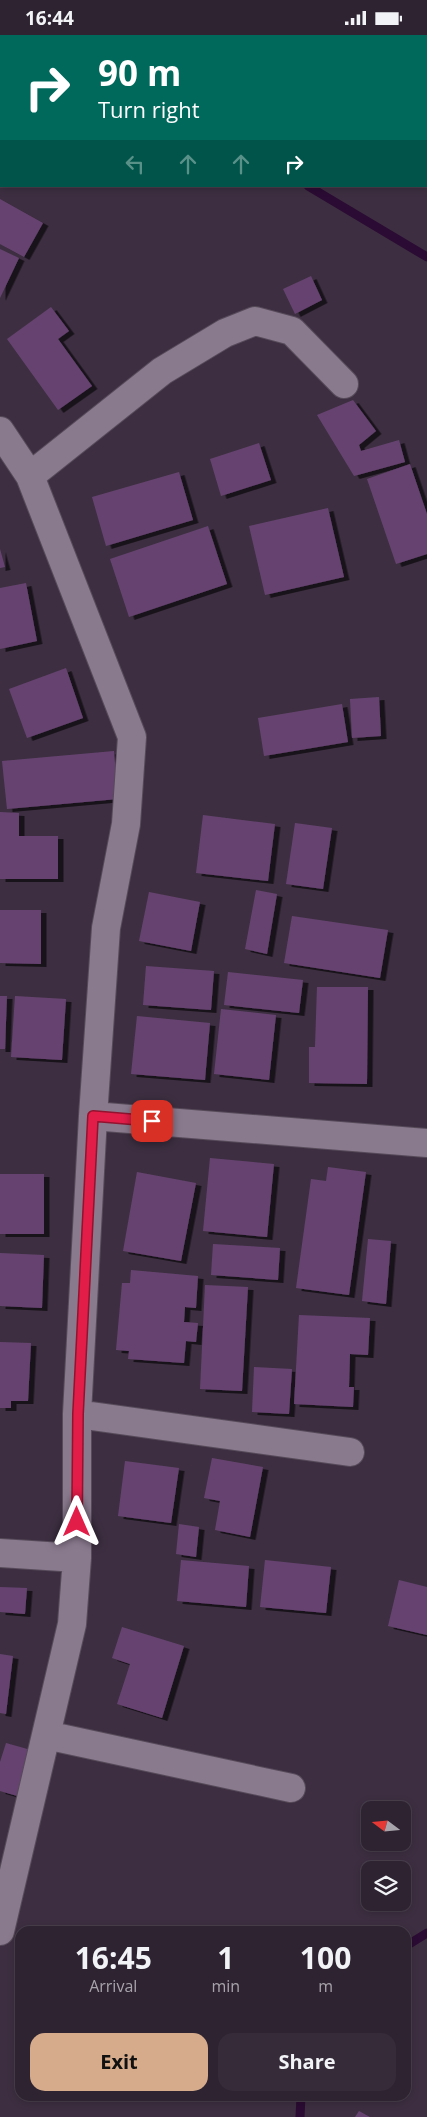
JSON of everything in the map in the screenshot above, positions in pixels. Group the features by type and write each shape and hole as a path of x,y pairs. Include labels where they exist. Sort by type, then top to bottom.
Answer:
{"street":[{"path":"30,476 162,371 225,333 255,321 292,331 344,384"},
{"path":"0,1931 72,1624 77,1558 78,1414 93,1116 106,928 126,824 132,737 30,476 1,433"},
{"path":"93,1116 427,1143"},
{"path":"78,1414 350,1452"},
{"path":"0,1553 77,1558"},
{"path":"46,1735 290,1788"}],"building":[{"path":"0,199 43,223 24,257 0,244"},
{"path":"0,249 19,258 0,298"},
{"path":"311,276 322,300 295,314 283,289"},
{"path":"51,307 69,331 58,339 92,386 58,410 7,339"},
{"path":"353,400 376,431 359,445 361,451 399,440 405,462 354,476 317,415"},
{"path":"259,443 271,480 221,496 210,459"},
{"path":"410,464 427,514 427,554 396,564 367,479"},
{"path":"179,472 193,520 106,546 92,497"},
{"path":"328,508 344,577 265,595 249,526"},
{"path":"208,526 227,584 129,617 110,559"},
{"path":"0,549 5,567 0,568"},
{"path":"26,583 37,641 0,649 0,588"},
{"path":"66,668 83,718 27,738 9,689"},
{"path":"379,697 381,736 352,738 350,699"},
{"path":"342,704 348,742 264,756 258,718"},
{"path":"114,751 118,799 7,809 2,761"},
{"path":"0,812 19,813 19,836 58,836 58,879 0,879"},
{"path":"203,815 275,824 268,881 196,873"},
{"path":"295,823 332,828 323,889 286,884"},
{"path":"256,890 277,894 267,954 245,949"},
{"path":"149,892 200,902 191,951 139,941"},
{"path":"0,910 41,910 41,964 0,963"},
{"path":"292,916 388,930 380,978 284,963"},
{"path":"146,966 214,971 211,1010 143,1005"},
{"path":"228,972 303,980 299,1013 224,1005"},
{"path":"317,987 368,987 367,1084 309,1083 309,1047 315,1047"},
{"path":"0,996 7,996 5,1049 0,1049"},
{"path":"15,996 66,999 62,1060 11,1057"},
{"path":"221,1009 276,1015 269,1080 214,1074"},
{"path":"137,1016 210,1023 205,1080 131,1074"},
{"path":"210,1158 274,1164 267,1237 203,1231"},
{"path":"328,1167 366,1172 349,1295 296,1288 311,1179 326,1181"},
{"path":"137,1172 196,1183 181,1261 123,1251"},
{"path":"0,1174 44,1174 44,1234 0,1234"},
{"path":"368,1239 391,1241 386,1304 362,1301"},
{"path":"213,1244 280,1248 278,1280 211,1275"},
{"path":"0,1253 44,1255 42,1308 0,1306"},
{"path":"131,1270 198,1276 196,1308 185,1307 184,1322 198,1323 196,1342 186,1341 184,1363 128,1359 129,1351 116,1350 122,1283 130,1283"},
{"path":"205,1285 248,1287 242,1391 200,1389"},
{"path":"299,1315 370,1318 368,1355 350,1354 349,1387 354,1387 353,1407 294,1404"},
{"path":"0,1342 31,1343 28,1401 11,1401 11,1408 0,1408"},
{"path":"254,1367 292,1369 289,1414 252,1412"},
{"path":"212,1458 263,1467 250,1537 215,1530 220,1501 204,1498"},
{"path":"125,1461 179,1468 171,1523 118,1516"},
{"path":"179,1524 199,1527 196,1557 176,1554"},
{"path":"181,1560 249,1566 246,1607 177,1601"},
{"path":"265,1560 331,1567 326,1613 260,1607"},
{"path":"399,1580 427,1587 427,1635 388,1626"},
{"path":"0,1587 27,1588 25,1614 0,1612"},
{"path":"122,1627 184,1646 162,1718 117,1704 130,1664 112,1658"},
{"path":"0,1654 13,1656 6,1714 0,1713"},
{"path":"6,1743 38,1752 24,1798 0,1791 0,1762"},
{"path":"359,2111 370,2117 355,2117"}],"waterway":[{"path":"310,187 427,257"},
{"path":"411,1943 427,1933"},
{"path":"300,2117 301,2101"}],"route":[{"path":"77,1522 78,1414 93,1116 152,1121"}]}
